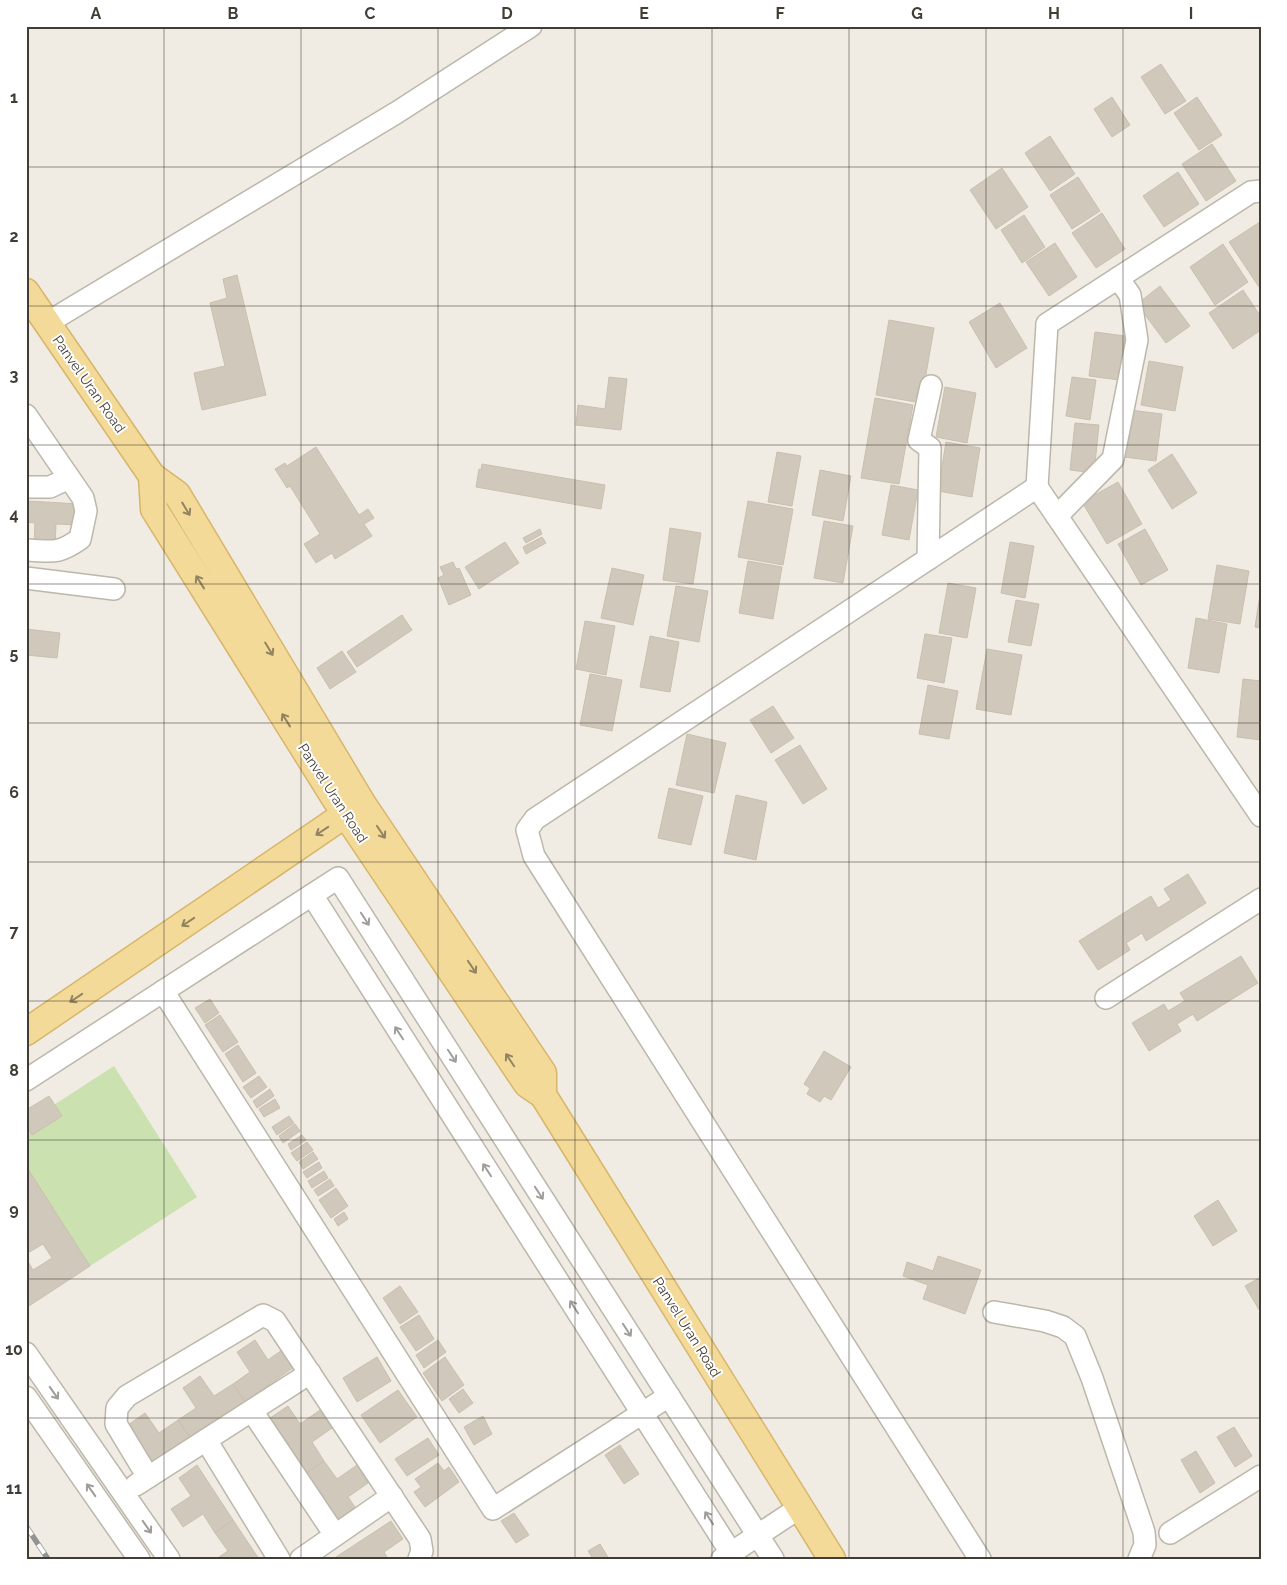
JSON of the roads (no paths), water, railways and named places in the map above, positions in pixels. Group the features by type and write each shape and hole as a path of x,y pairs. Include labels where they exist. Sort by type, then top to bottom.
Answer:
{"main road":[{"name":"Panvel Uran Road","path":"26,292 152,476 177,494 349,802 543,1073 544,1095 832,1559"},
{"path":"26,1032 112,963 349,802"},
{"path":"26,1010 112,963"}],"street":[{"path":"46,323 396,114 531,26"},
{"path":"1261,191 1251,192 1047,324 1037,487 1261,816"},
{"path":"1057,516 1113,459 1137,340 1130,295 1118,278"},
{"path":"928,559 930,448 919,440 931,386"},
{"path":"26,415 83,498 86,511 80,539 58,551 26,550"},
{"path":"26,487 50,487 69,478"},
{"path":"980,1559 534,856 527,830 535,819 1037,487"},
{"path":"26,578 114,589"},
{"path":"26,1080 338,878 772,1559"},
{"path":"312,895 642,1413 729,1557 758,1535 800,1508"},
{"path":"1106,998 1261,899"},
{"path":"163,992 493,1509 668,1396"},
{"path":"994,1312 1045,1321 1063,1327 1075,1336 1092,1378 1144,1532 1145,1544 1139,1559"},
{"path":"148,1477 116,1424 117,1408 126,1396 263,1315 275,1321 420,1539 422,1551 419,1559"},
{"path":"26,1353 169,1559"},
{"path":"123,1493 310,1374"},
{"path":"26,1397 139,1559"},
{"path":"252,1411 335,1536"},
{"path":"206,1440 279,1559"},
{"path":"1170,1533 1261,1476"},
{"path":"301,1559 392,1496"}],"railway":[{"path":"26,1526 48,1559"}]}
